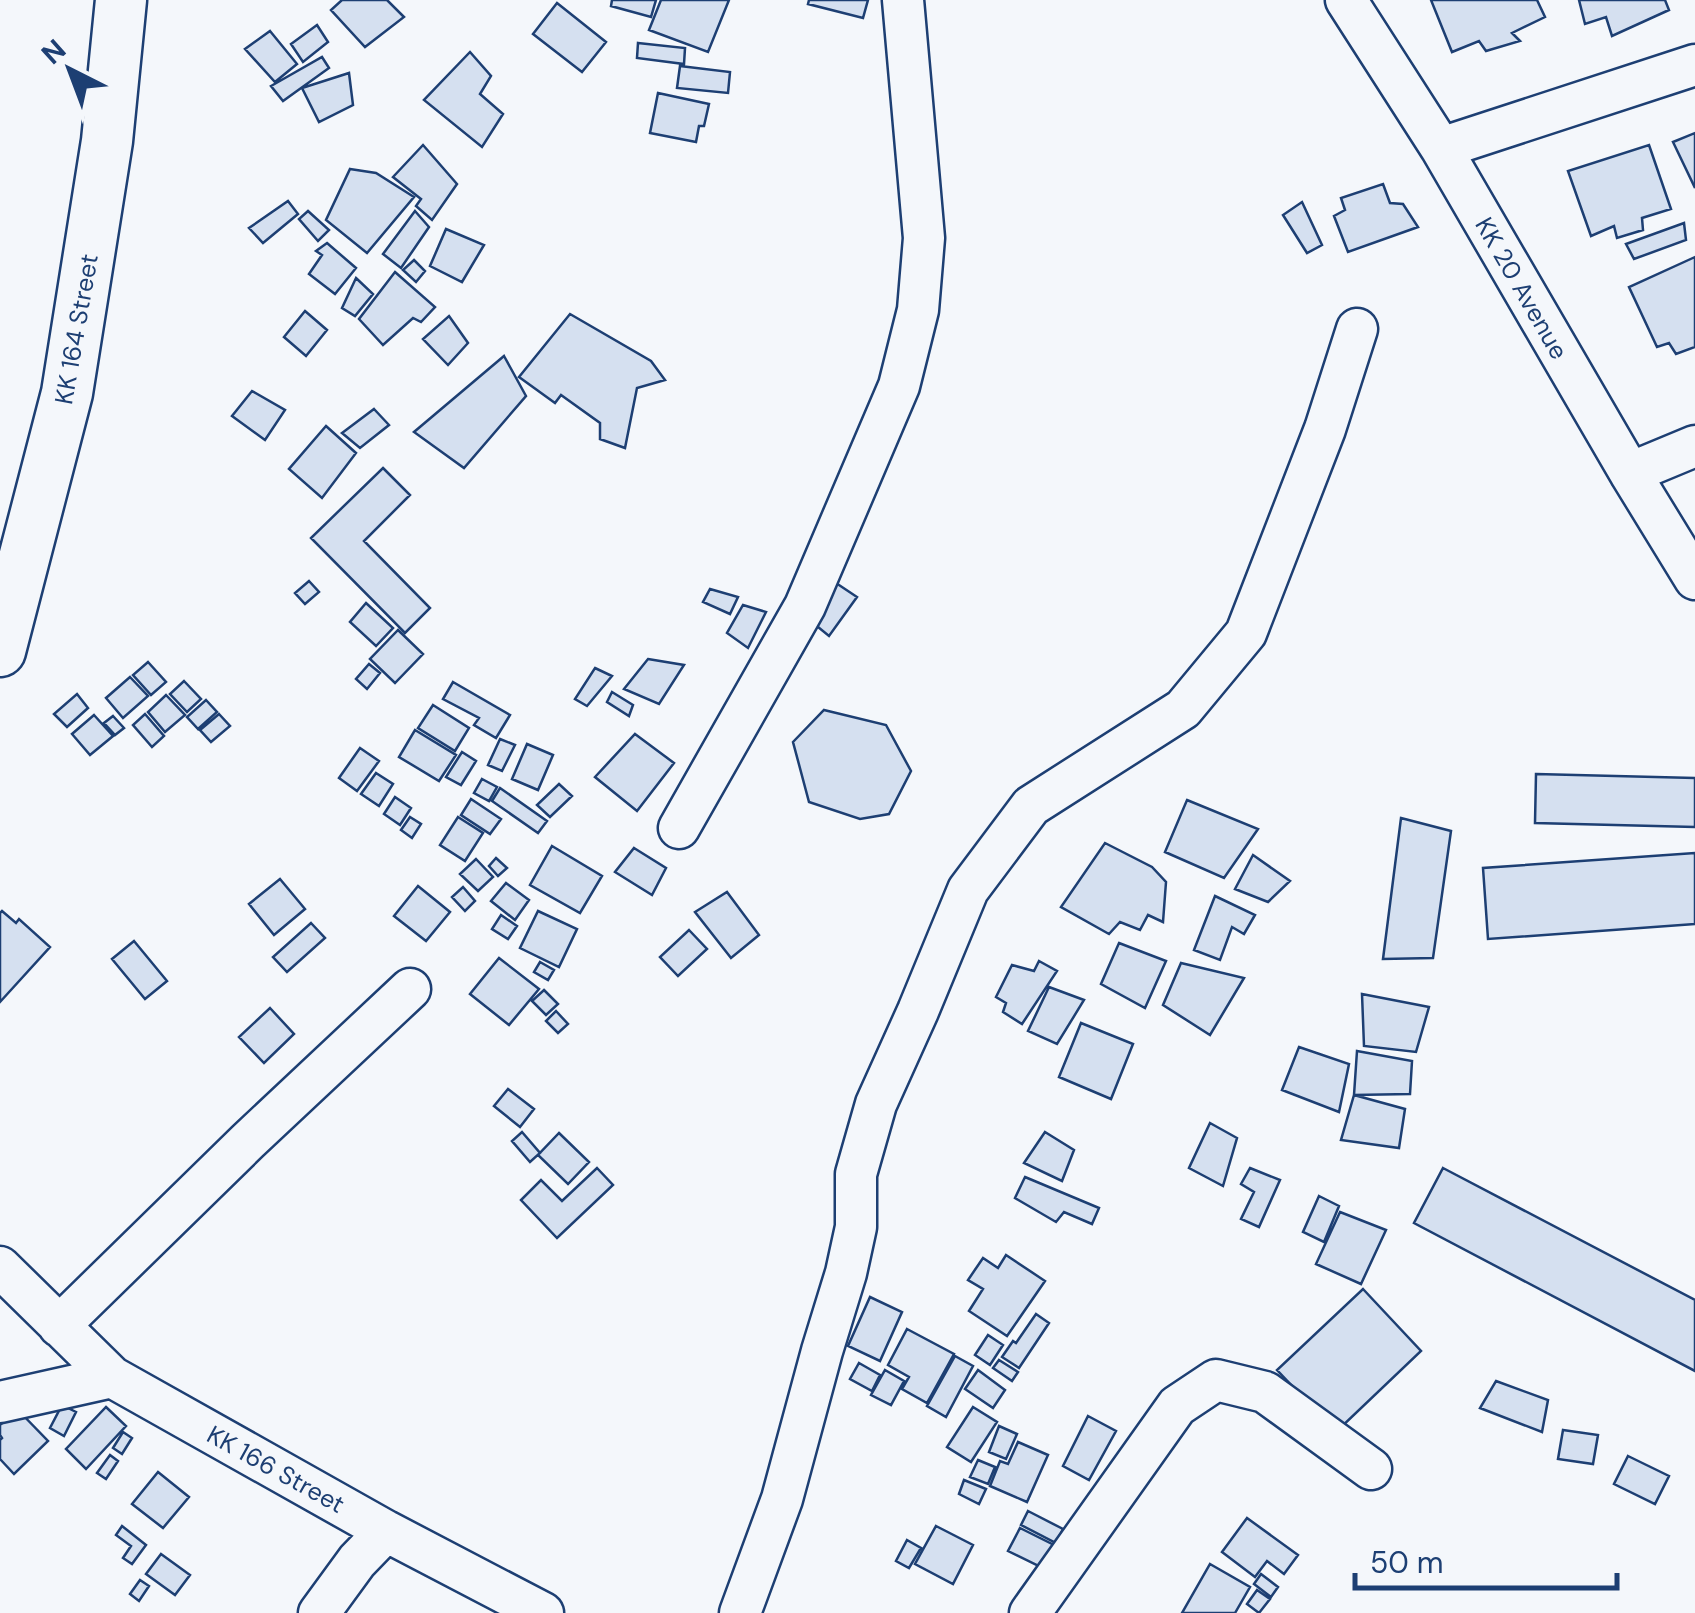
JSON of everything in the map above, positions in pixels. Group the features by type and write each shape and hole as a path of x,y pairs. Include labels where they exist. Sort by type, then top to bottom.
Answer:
{"main road":[{"name":"KK 164 Street","path":"0,651 67,393 107,140 121,0"}],"street":[{"path":"678,828 805,606 899,386 918,310 924,238 903,0"},
{"name":"KK 20 Avenue","path":"1346,0 1441,148 1630,474 1695,578"},
{"path":"1441,148 1695,65"},
{"path":"740,1613 782,1499 846,1273 856,1227 856,1174 876,1104 968,890 1030,806 1182,708 1246,633 1325,429 1356,329"},
{"path":"1630,474 1695,446"},
{"path":"59,1326 410,989"},
{"name":"KK 166 Street","path":"0,1267 112,1377 386,1531 542,1613"},
{"path":"0,1402 112,1377"},
{"path":"1030,1613 1178,1406 1216,1380 1264,1392 1371,1469"},
{"path":"319,1613 386,1531"}],"building":[{"path":"342,0 387,0 404,17 365,47 331,10"},
{"path":"612,0 656,0 651,17 611,6"},
{"path":"661,0 729,0 708,52 649,30"},
{"path":"809,0 868,0 863,18 808,4"},
{"path":"1431,0 1537,0 1545,17 1512,33 1520,41 1486,51 1479,41 1452,52"},
{"path":"1579,0 1665,0 1669,10 1612,36 1606,17 1585,24"},
{"path":"557,3 606,42 582,72 533,34"},
{"path":"317,25 328,42 303,62 291,44"},
{"path":"270,31 297,64 275,82 245,49"},
{"path":"638,43 685,48 684,64 637,58"},
{"path":"470,52 491,76 480,94 503,114 482,147 424,100"},
{"path":"322,57 329,68 283,101 271,86"},
{"path":"680,66 730,72 728,93 677,88"},
{"path":"349,73 353,105 319,122 302,88"},
{"path":"658,93 709,104 696,142 650,133"},
{"path":"1695,133 1695,188 1673,142"},
{"path":"423,145 457,184 432,220 416,206 421,199 393,177"},
{"path":"1649,145 1671,209 1642,218 1643,230 1617,238 1614,226 1591,236 1568,171"},
{"path":"350,169 376,173 414,197 367,253 326,220"},
{"path":"1383,184 1390,203 1403,204 1418,227 1348,252 1334,216 1345,210 1341,198"},
{"path":"288,201 298,214 263,243 249,228"},
{"path":"1302,202 1322,245 1307,253 1283,215"},
{"path":"308,211 329,230 318,241 299,219"},
{"path":"415,211 429,227 401,268 383,254"},
{"path":"1684,223 1686,240 1634,259 1626,244"},
{"path":"446,229 484,245 462,282 430,266"},
{"path":"327,243 356,268 335,294 309,274 322,255 316,251"},
{"path":"1695,257 1695,347 1676,354 1669,343 1657,347 1629,287"},
{"path":"414,260 425,271 416,282 403,270"},
{"path":"395,272 435,307 421,322 413,318 383,345 359,319"},
{"path":"356,278 373,294 355,316 342,308"},
{"path":"305,311 327,330 306,356 284,337"},
{"path":"570,314 651,361 665,380 637,388 625,448 600,439 600,423 561,395 555,403 519,377"},
{"path":"449,316 468,343 448,365 423,339"},
{"path":"504,356 526,396 464,468 414,432"},
{"path":"252,391 285,410 265,440 232,416"},
{"path":"374,409 389,425 360,448 342,433"},
{"path":"326,426 356,453 322,498 289,469"},
{"path":"383,468 410,495 364,541 430,608 405,633 311,538"},
{"path":"830,579 857,597 829,636 801,613"},
{"path":"309,581 319,592 305,604 295,593"},
{"path":"710,589 738,597 730,614 703,602"},
{"path":"366,603 393,628 376,646 350,622"},
{"path":"743,605 766,612 748,648 727,633"},
{"path":"398,630 423,654 395,683 370,659"},
{"path":"648,659 684,665 659,704 624,689"},
{"path":"148,662 166,682 151,695 133,675"},
{"path":"369,664 380,673 367,689 356,679"},
{"path":"595,668 612,676 587,706 575,699"},
{"path":"130,677 148,696 123,718 106,698"},
{"path":"184,681 201,699 187,712 170,694"},
{"path":"453,682 510,715 496,738 474,725 479,718 443,699"},
{"path":"612,692 633,705 629,716 607,702"},
{"path":"77,694 88,708 67,727 54,714"},
{"path":"166,695 185,715 165,732 148,712"},
{"path":"206,700 217,712 198,729 187,717"},
{"path":"433,705 469,728 455,751 418,728"},
{"path":"824,710 886,725 911,771 889,814 860,819 809,802 793,742"},
{"path":"145,714 164,736 152,747 133,725"},
{"path":"219,714 230,726 211,742 200,730"},
{"path":"94,715 113,736 90,755 72,734"},
{"path":"113,716 124,728 115,735 104,723"},
{"path":"415,730 456,755 439,781 399,757"},
{"path":"635,734 674,763 637,811 595,777"},
{"path":"500,739 515,745 502,771 488,765"},
{"path":"527,744 553,755 538,790 512,779"},
{"path":"360,748 379,761 357,791 339,778"},
{"path":"462,752 476,761 461,785 446,777"},
{"path":"376,773 393,784 379,806 361,794"},
{"path":"1536,774 1695,778 1695,827 1535,823"},
{"path":"482,779 497,787 489,801 474,793"},
{"path":"559,784 572,796 550,817 537,805"},
{"path":"500,788 547,821 538,833 492,801"},
{"path":"395,797 411,808 400,825 384,814"},
{"path":"471,799 501,819 490,834 461,815"},
{"path":"1187,800 1258,829 1224,878 1165,852"},
{"path":"410,817 421,824 412,838 401,830"},
{"path":"458,817 483,833 465,861 440,845"},
{"path":"1401,818 1451,831 1433,958 1383,959"},
{"path":"1105,843 1152,867 1166,882 1163,922 1148,915 1140,930 1120,922 1109,934 1061,907"},
{"path":"552,846 602,876 580,913 530,885"},
{"path":"634,848 666,868 652,895 615,872"},
{"path":"1695,853 1695,924 1488,939 1483,868"},
{"path":"1253,855 1290,881 1268,902 1235,889"},
{"path":"496,858 507,868 498,876 489,866"},
{"path":"476,859 493,877 478,891 460,874"},
{"path":"280,879 305,909 274,935 249,904"},
{"path":"506,883 529,900 515,920 491,901"},
{"path":"418,886 450,912 426,941 394,916"},
{"path":"463,887 475,901 465,911 452,897"},
{"path":"727,892 759,935 731,958 695,912"},
{"path":"1215,896 1255,915 1244,934 1232,927 1220,960 1194,950"},
{"path":"538,911 577,929 559,967 520,948"},
{"path":"0,913 16,923 19,919 50,947 0,1002"},
{"path":"501,915 517,926 508,939 492,929"},
{"path":"311,923 325,938 287,972 273,957"},
{"path":"689,930 707,949 678,976 660,957"},
{"path":"134,941 167,981 145,999 112,959"},
{"path":"1119,943 1166,961 1145,1008 1101,984"},
{"path":"499,958 539,989 509,1025 470,994"},
{"path":"1039,961 1057,971 1022,1024 1003,1012 1006,1003 996,997 1012,965 1034,971"},
{"path":"540,962 554,970 548,980 534,972"},
{"path":"1181,963 1244,978 1210,1035 1163,1005"},
{"path":"1049,987 1084,1000 1057,1044 1028,1031"},
{"path":"544,990 558,1004 546,1015 532,1001"},
{"path":"1362,994 1429,1007 1416,1052 1364,1046"},
{"path":"270,1008 294,1034 264,1063 239,1037"},
{"path":"556,1011 568,1024 558,1033 546,1021"},
{"path":"1081,1023 1133,1044 1111,1099 1059,1077"},
{"path":"1299,1047 1349,1064 1339,1112 1282,1090"},
{"path":"1357,1051 1412,1061 1410,1094 1354,1095"},
{"path":"508,1089 534,1109 520,1127 494,1106"},
{"path":"1354,1095 1405,1109 1399,1148 1341,1140"},
{"path":"1210,1123 1237,1138 1223,1186 1189,1168"},
{"path":"522,1132 540,1153 530,1162 512,1141"},
{"path":"1045,1132 1074,1150 1062,1181 1024,1163"},
{"path":"559,1133 589,1162 568,1184 538,1155"},
{"path":"597,1168 613,1185 557,1238 521,1200 541,1180 562,1201"},
{"path":"1250,1168 1280,1180 1259,1227 1241,1219 1254,1192 1241,1184"},
{"path":"1443,1168 1695,1300 1695,1371 1414,1223"},
{"path":"1025,1177 1099,1208 1092,1224 1064,1212 1056,1222 1015,1198"},
{"path":"1319,1196 1339,1206 1324,1242 1303,1232"},
{"path":"1340,1212 1386,1230 1361,1284 1316,1264"},
{"path":"1006,1255 1045,1281 1007,1336 969,1311 983,1289 968,1280 983,1258 998,1268"},
{"path":"1363,1289 1421,1351 1336,1432 1277,1370"},
{"path":"870,1297 902,1312 880,1361 848,1346"},
{"path":"1036,1314 1049,1323 1019,1368 1002,1357"},
{"path":"907,1329 954,1354 927,1403 902,1389 909,1377 888,1365"},
{"path":"988,1335 1003,1345 990,1365 975,1355"},
{"path":"955,1356 973,1366 946,1417 927,1406"},
{"path":"999,1360 1018,1372 1012,1381 993,1368"},
{"path":"859,1363 880,1375 872,1391 850,1379"},
{"path":"885,1370 904,1381 891,1405 871,1395"},
{"path":"978,1370 1005,1390 993,1408 965,1389"},
{"path":"1496,1381 1548,1400 1542,1432 1480,1408"},
{"path":"62,1405 76,1412 64,1436 50,1428"},
{"path":"106,1407 126,1426 86,1469 66,1449"},
{"path":"973,1407 997,1422 971,1462 947,1447"},
{"path":"17,1409 48,1441 14,1474 0,1459 0,1425"},
{"path":"1088,1416 1116,1431 1089,1480 1063,1466"},
{"path":"999,1426 1017,1434 1006,1459 989,1452"},
{"path":"1563,1430 1598,1435 1593,1464 1558,1459"},
{"path":"123,1432 132,1438 122,1454 113,1448"},
{"path":"1018,1442 1048,1455 1027,1502 990,1486 1000,1461 1008,1464"},
{"path":"110,1455 118,1461 106,1479 97,1473"},
{"path":"1628,1456 1669,1476 1655,1504 1614,1484"},
{"path":"978,1460 995,1467 988,1484 970,1477"},
{"path":"158,1472 189,1497 163,1528 132,1504"},
{"path":"964,1480 986,1489 979,1504 959,1494"},
{"path":"1028,1511 1063,1529 1056,1543 1021,1525"},
{"path":"1247,1518 1298,1555 1284,1574 1267,1561 1255,1577 1222,1552"},
{"path":"122,1526 146,1545 132,1564 123,1558 131,1546 116,1535"},
{"path":"936,1526 973,1545 953,1584 915,1564"},
{"path":"1020,1528 1054,1545 1043,1568 1008,1551"},
{"path":"907,1540 921,1548 909,1568 896,1561"},
{"path":"161,1554 190,1575 175,1595 146,1574"},
{"path":"1210,1564 1250,1587 1235,1613 1182,1613"},
{"path":"1261,1574 1278,1587 1271,1597 1254,1584"},
{"path":"140,1580 149,1586 139,1601 130,1594"},
{"path":"1257,1590 1270,1599 1259,1613 1247,1604"}]}
